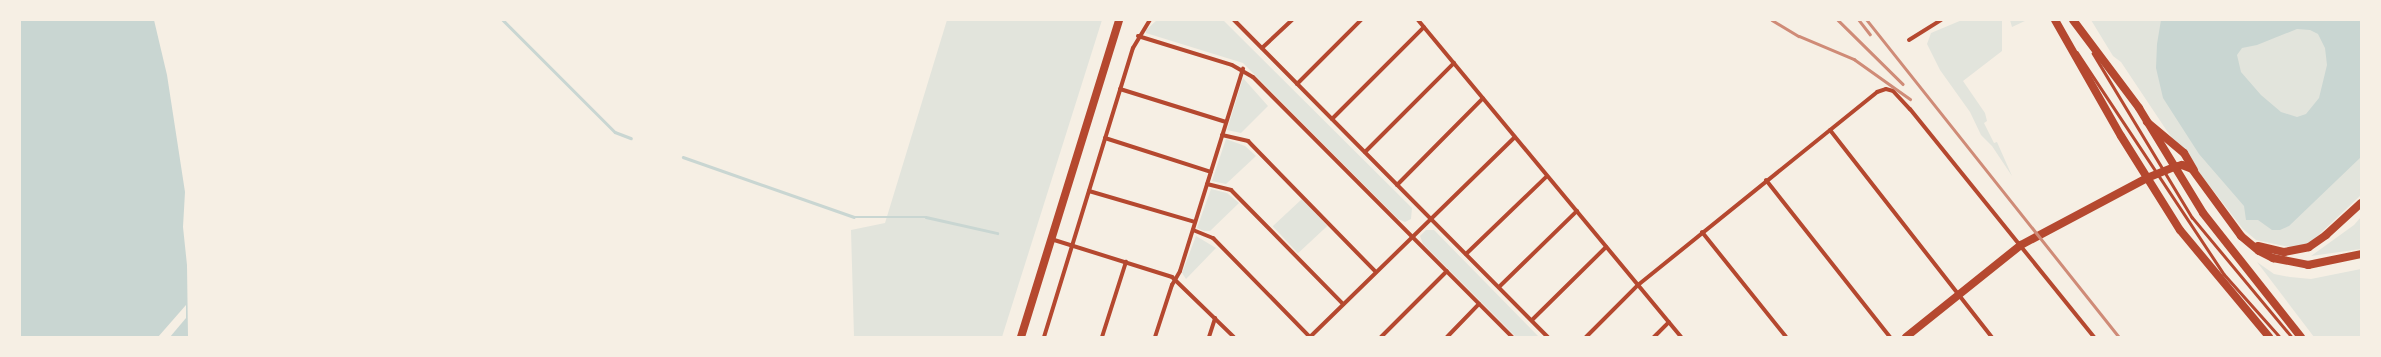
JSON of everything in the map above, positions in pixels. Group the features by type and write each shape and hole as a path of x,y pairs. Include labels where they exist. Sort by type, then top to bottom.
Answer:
{"main road":[{"path":"1021,337 1119,20"},
{"path":"2055,20 2147,178 2192,246 2269,337"},
{"path":"2072,20 2147,122 2174,167 2220,236 2301,337"},
{"path":"2147,122 2184,153 2195,173 2241,236 2266,255 2290,263 2318,264 2361,254"},
{"path":"1906,337 2021,245 2161,172 2174,167 2186,166 2195,173"},
{"path":"2241,236 2266,249 2284,252 2301,250 2321,240 2361,203"}],"street":[{"path":"1044,337 1120,89 1138,36 1150,20"},
{"path":"1234,20 1548,337"},
{"path":"1262,48 1292,20"},
{"path":"1297,84 1361,20"},
{"path":"1418,20 1681,337"},
{"path":"1909,40 1941,20"},
{"path":"1332,118 1424,27"},
{"path":"1138,36 1243,69 1263,86 1512,337"},
{"path":"1365,152 1454,63"},
{"path":"1156,337 1193,230 1243,69"},
{"path":"1120,89 1226,122"},
{"path":"1586,337 1638,285 1702,232 1877,92 1886,89 1893,91 1910,109 2094,337"},
{"path":"1397,185 1483,98"},
{"path":"1830,130 1992,337"},
{"path":"1222,135 1248,141 1376,272"},
{"path":"1193,230 1213,238 1310,337 1515,137"},
{"path":"1105,138 1211,172"},
{"path":"1466,254 1547,176"},
{"path":"1766,180 1890,337"},
{"path":"1207,184 1231,190 1343,304"},
{"path":"1089,191 1195,222"},
{"path":"1499,287 1577,212"},
{"path":"1702,232 1786,337"},
{"path":"1051,239 1176,279 1234,337"},
{"path":"1532,320 1606,247"},
{"path":"1102,337 1126,262"},
{"path":"1381,337 1447,271"},
{"path":"1447,337 1479,304"},
{"path":"1209,337 1215,318"},
{"path":"1654,337 1669,322"}],"lane":[{"path":"2086,39 2161,172 2224,274 2280,337"},
{"path":"2067,42 2092,72 2206,236 2292,337"}],"shaded area":[{"path":"20,20 154,20 167,75 185,192 183,227 187,265 188,337 20,337"},
{"path":"947,20 1102,20 1002,337 854,337 851,230 885,223"},
{"path":"1157,20 1223,20 1412,208 1411,219 1405,222 1398,219 1243,63 1146,33 1146,30"},
{"path":"1962,20 2002,20 2002,51 1963,81 1985,113 1987,121 1984,123 1994,143 1997,142 2012,176 1992,146 1981,135 1970,112 1940,70 1927,44 1931,33"},
{"path":"2010,20 2027,20 2012,27"},
{"path":"2091,20 2361,20 2361,195 2311,242 2294,248 2256,240 2243,229 2167,131 2121,62 2113,56"},
{"path":"2161,20 2361,20 2361,157 2289,226 2280,230 2272,230 2258,220 2246,220 2244,206 2199,154 2163,98 2156,68 2157,44","holes":["2297,29 2310,30 2318,34 2325,48 2327,65 2319,98 2306,114 2297,117 2281,112 2261,95 2241,72 2237,55 2242,48 2257,45"]},
{"path":"1243,78 1268,106 1241,133 1227,130"},
{"path":"1226,139 1245,146 1256,156 1226,184 1212,181"},
{"path":"1211,189 1227,193 1239,203 1210,231 1204,231 1197,228"},
{"path":"1302,199 1327,226 1298,253 1273,226"},
{"path":"2361,217 2361,249 2311,256 2354,225"},
{"path":"1426,230 1434,230 1539,337 1516,337 1423,244 1420,236"},
{"path":"1196,236 1216,248 1186,279 1182,273"},
{"path":"2257,262 2274,274 2311,279 2361,269 2361,337 2314,337"}],"pier":[{"path":"186,305 186,318 170,337 158,337"}],"waterway":[{"path":"503,20 615,132 631,138"},
{"path":"683,157 854,217 926,217 997,233"}],"railway":[{"path":"1772,20 1799,36 1854,59 1910,99"},
{"path":"1838,20 1903,84"},
{"path":"1859,20 1870,34"},
{"path":"1867,20 2119,337"}]}
